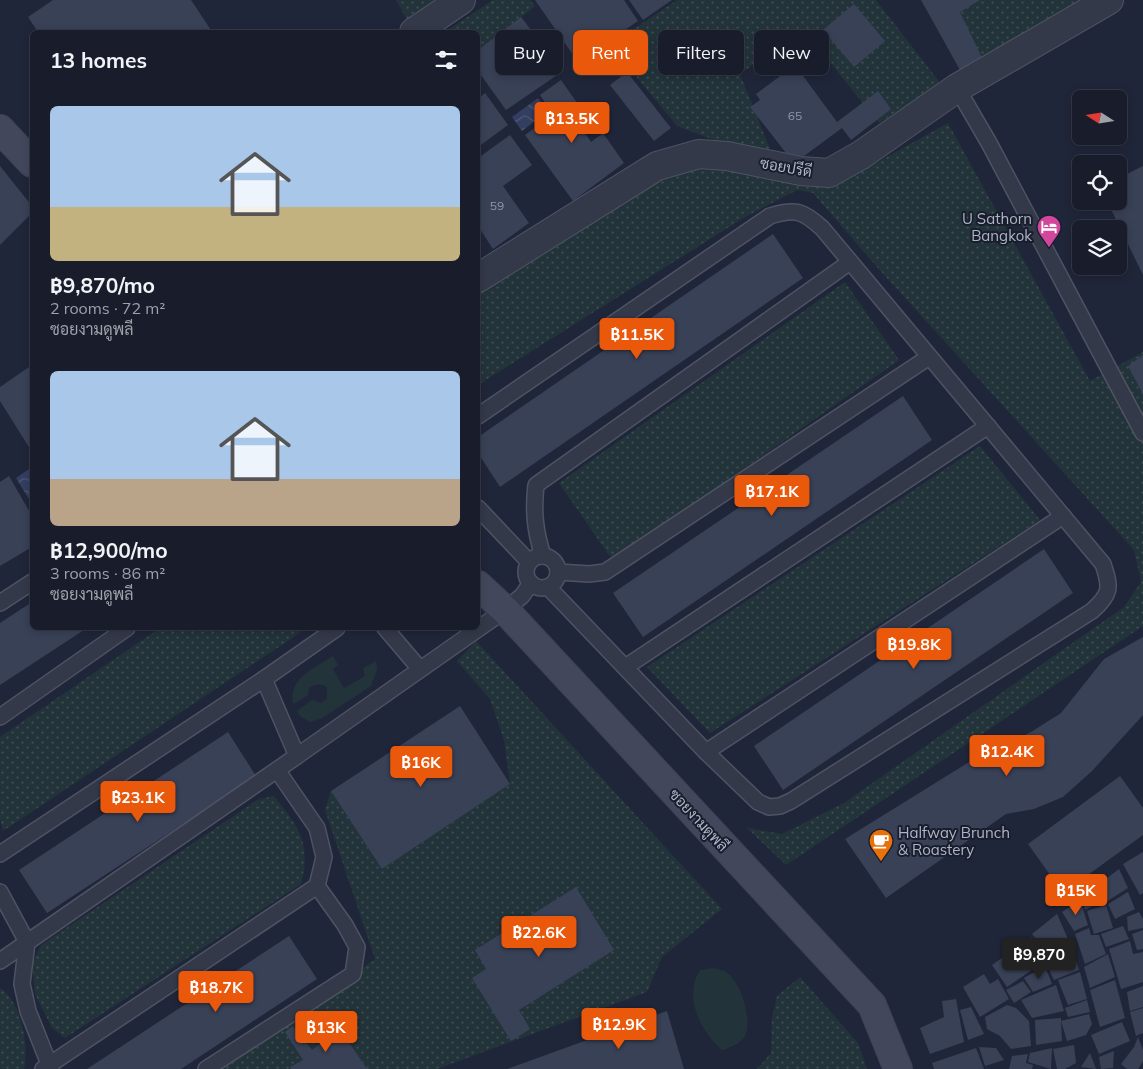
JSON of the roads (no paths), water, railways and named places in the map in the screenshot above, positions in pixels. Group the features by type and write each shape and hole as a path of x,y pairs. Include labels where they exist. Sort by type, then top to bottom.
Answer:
{"street":[{"path":"417,30 461,0"},
{"name":"ซอยปรีดี","path":"480,277 657,166 699,154 727,156 801,171 830,173 861,155 957,88 1109,0"},
{"path":"0,129 30,161"},
{"name":"ซอยงามดูพลี","path":"480,587 505,610 872,1006 898,1069"}],"lane":[{"path":"957,88 990,143 1143,434"},
{"path":"480,415 770,216 787,211 806,214 822,228 1103,564 1108,581 1107,597 1092,611 780,806 770,807 758,802 706,752 548,586"},
{"path":"480,510 536,559 552,560 558,572 556,579 548,586 538,587 531,583 526,571 536,559 533,508 536,485 850,262"},
{"path":"558,572 589,574 605,572 929,357"},
{"path":"626,666 988,426"},
{"path":"706,752 1063,516"},
{"path":"0,603 30,583"},
{"path":"480,627 522,596 531,583"},
{"path":"0,717 124,630"},
{"path":"0,854 264,679 334,630"},
{"path":"387,630 420,669"},
{"path":"0,961 476,630"},
{"path":"264,679 297,756"},
{"path":"0,892 26,942 22,984 28,1011 48,1068 317,886 324,857 317,828 277,770"},
{"path":"206,1069 353,974 356,947 345,925 317,886"}],"water":[{"path":"538,98 548,111 522,131 512,117"},
{"path":"30,468 30,501 16,478"}],"place":[{"name":"U Sathorn Bangkok","path":"1049,248"},
{"name":"Halfway Brunch & Roastery","path":"881,862"}]}
